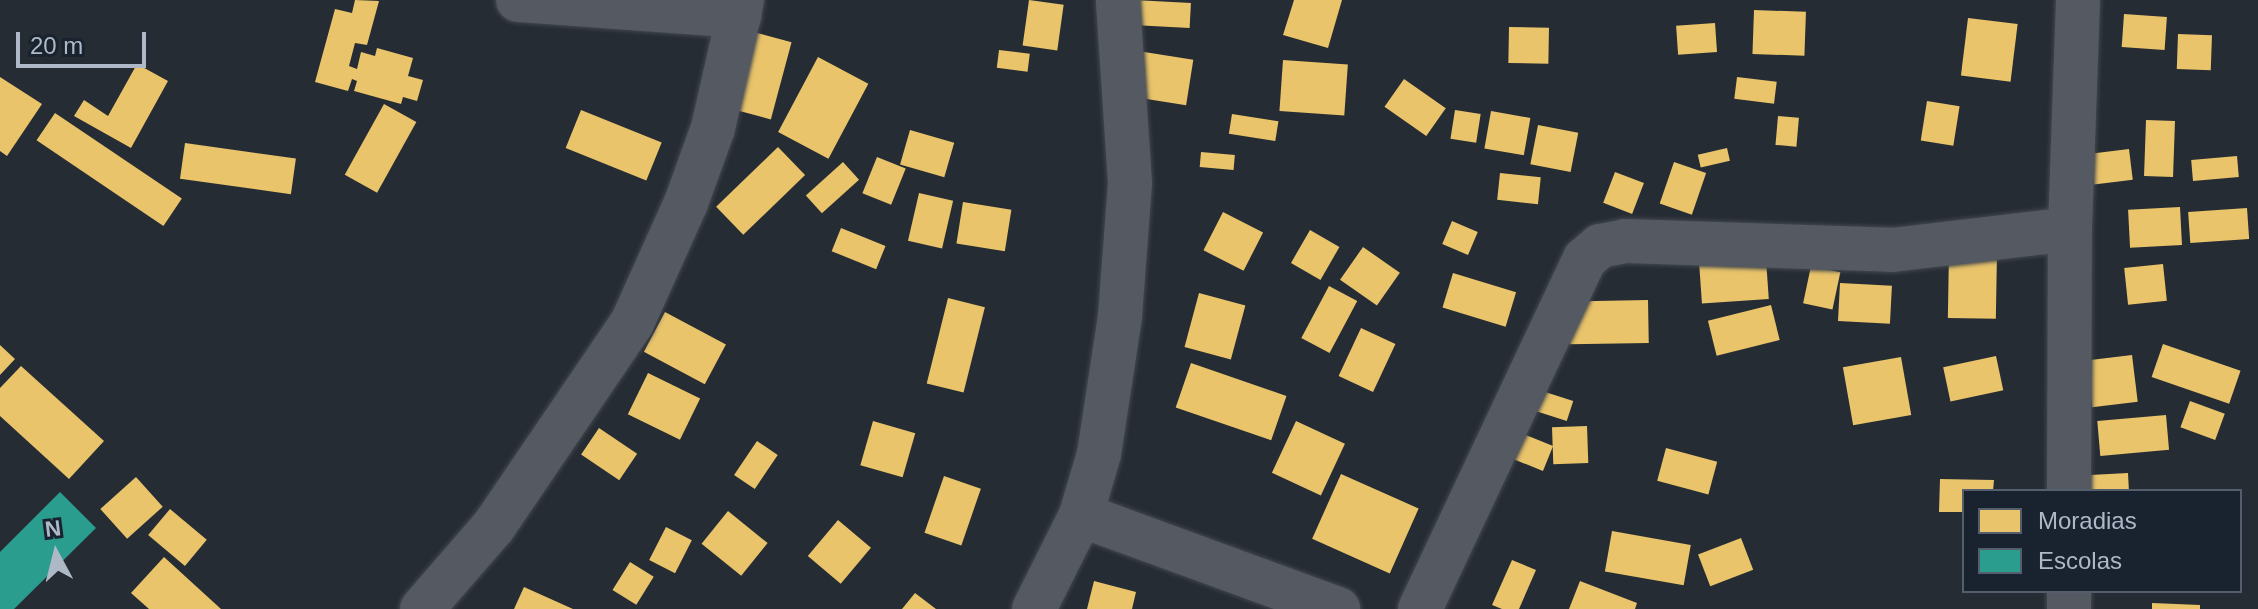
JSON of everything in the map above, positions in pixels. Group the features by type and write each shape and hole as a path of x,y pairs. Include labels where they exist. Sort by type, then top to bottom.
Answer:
{"street":[{"path":"422,609 503,514 632,323 686,203 713,128 740,8 518,0"},
{"path":"1034,609 1081,515 1099,454 1128,246 1130,183 1118,0"},
{"path":"2069,489 2070,229 2078,0"},
{"path":"1420,609 1585,259 1600,246 1625,241 1892,250 2070,229"},
{"path":"1081,515 1338,609"}],"building: Moradias":[{"path":"355,0 379,1 367,45 355,43 349,66 357,69 361,52 375,56 377,48 413,58 408,76 423,80 417,101 403,97 401,104 354,91 357,81 352,79 348,91 315,82 335,9 352,13"},
{"path":"1029,0 1064,5 1057,50 1023,46"},
{"path":"1134,0 1191,3 1190,28 1133,25"},
{"path":"1294,0 1342,0 1328,48 1283,35"},
{"path":"1754,10 1806,12 1804,56 1752,54"},
{"path":"2124,14 2167,17 2165,50 2122,47"},
{"path":"1968,18 2018,24 2011,82 1961,76"},
{"path":"1715,23 1717,52 1678,55 1676,26"},
{"path":"1509,27 1549,28 1548,64 1508,63"},
{"path":"750,31 792,42 771,119 729,108"},
{"path":"2178,34 2212,35 2211,70 2177,69"},
{"path":"999,50 1030,54 1028,72 997,68"},
{"path":"1138,51 1193,60 1186,105 1131,96"},
{"path":"818,57 868,84 828,159 778,132"},
{"path":"1283,60 1348,65 1344,115 1279,111"},
{"path":"137,64 168,81 131,148 74,116 84,100 108,116"},
{"path":"0,77 42,104 7,156 0,151"},
{"path":"1737,77 1777,82 1774,104 1734,99"},
{"path":"1404,79 1446,108 1426,136 1384,107"},
{"path":"1927,101 1960,106 1953,146 1921,141"},
{"path":"384,104 416,122 377,193 345,175"},
{"path":"581,110 662,143 646,181 566,148"},
{"path":"1455,110 1481,114 1476,143 1450,139"},
{"path":"1491,111 1530,118 1524,155 1484,148"},
{"path":"55,113 182,199 163,226 37,140"},
{"path":"1232,114 1278,121 1275,141 1229,134"},
{"path":"1778,116 1799,118 1796,147 1775,145"},
{"path":"2146,120 2175,121 2173,177 2144,176"},
{"path":"1538,125 1578,133 1571,172 1530,164"},
{"path":"910,130 954,143 944,177 900,165"},
{"path":"185,143 296,159 291,194 180,179"},
{"path":"778,147 805,175 743,235 716,207"},
{"path":"1727,148 1730,161 1701,167 1698,155"},
{"path":"2129,149 2133,180 2094,185 2090,154"},
{"path":"1201,152 1235,155 1234,170 1200,167"},
{"path":"2237,156 2239,177 2193,181 2191,160"},
{"path":"877,157 906,169 891,205 862,193"},
{"path":"843,162 859,180 822,213 806,195"},
{"path":"1674,162 1706,173 1692,215 1660,204"},
{"path":"1615,172 1644,183 1632,214 1603,203"},
{"path":"1500,173 1541,177 1538,204 1497,200"},
{"path":"919,193 953,201 942,249 908,241"},
{"path":"963,202 1011,210 1005,251 956,243"},
{"path":"2180,207 2182,245 2130,248 2128,210"},
{"path":"2247,208 2249,239 2190,243 2188,212"},
{"path":"1223,212 1263,232 1244,271 1203,250"},
{"path":"1452,221 1478,232 1468,255 1442,244"},
{"path":"841,228 886,246 876,269 832,251"},
{"path":"1310,230 1339,247 1320,280 1291,263"},
{"path":"1363,247 1400,273 1377,306 1340,280"},
{"path":"1949,252 1997,253 1996,319 1948,318"},
{"path":"1766,259 1769,299 1702,304 1699,264"},
{"path":"2163,264 2167,301 2128,305 2124,268"},
{"path":"1811,266 1840,272 1832,309 1803,303"},
{"path":"1453,273 1516,292 1506,327 1442,307"},
{"path":"1840,283 1892,286 1890,324 1838,321"},
{"path":"1329,286 1357,301 1330,353 1301,338"},
{"path":"1199,293 1245,305 1231,360 1185,347"},
{"path":"948,298 985,307 964,393 927,383"},
{"path":"1648,300 1649,343 1570,344 1569,301"},
{"path":"1771,305 1780,340 1717,356 1708,321"},
{"path":"665,312 726,344 705,384 644,352"},
{"path":"1361,328 1395,344 1373,392 1339,376"},
{"path":"2163,344 2241,371 2229,404 2152,377"},
{"path":"0,345 15,359 0,375"},
{"path":"2132,355 2138,402 2092,407 2086,361"},
{"path":"1996,356 2003,390 1950,401 1943,367"},
{"path":"1901,357 1911,415 1853,425 1843,367"},
{"path":"1191,363 1286,396 1271,440 1176,407"},
{"path":"21,366 104,441 69,479 0,416 0,388"},
{"path":"648,373 700,398 680,440 628,414"},
{"path":"1539,390 1573,401 1567,421 1533,410"},
{"path":"2190,401 2225,414 2215,440 2180,427"},
{"path":"2166,415 2169,450 2100,456 2097,421"},
{"path":"873,421 915,433 903,477 860,465"},
{"path":"1296,421 1345,444 1321,495 1272,473"},
{"path":"1587,426 1588,463 1553,464 1552,427"},
{"path":"599,428 637,454 619,480 581,455"},
{"path":"1516,431 1553,446 1543,471 1506,456"},
{"path":"757,441 778,455 755,489 734,475"},
{"path":"1666,448 1717,462 1708,495 1657,481"},
{"path":"2128,473 2129,489 2091,489 2090,475"},
{"path":"1341,474 1419,509 1390,573 1312,539"},
{"path":"944,476 981,489 961,545 924,533"},
{"path":"136,477 163,507 127,539 100,509"},
{"path":"1940,479 1994,480 1993,489 1962,489 1962,512 1939,512"},
{"path":"170,509 207,540 185,566 148,535"},
{"path":"728,511 768,543 741,576 702,544"},
{"path":"838,520 871,548 841,584 808,556"},
{"path":"666,527 692,540 675,573 649,560"},
{"path":"1612,531 1691,545 1684,585 1605,571"},
{"path":"1741,538 1753,570 1710,586 1698,554"},
{"path":"164,557 221,609 149,609 131,593"},
{"path":"1512,560 1536,570 1519,609 1502,609 1492,605"},
{"path":"630,562 654,577 636,605 613,590"},
{"path":"1094,581 1136,592 1132,609 1087,609"},
{"path":"1580,581 1637,603 1635,609 1569,609"},
{"path":"524,587 573,609 514,609"},
{"path":"915,593 936,609 902,609"},
{"path":"2152,603 2200,605 2200,609 2152,609"}],"building: Escolas":[{"path":"60,492 96,528 14,609 0,609 0,552"}]}
